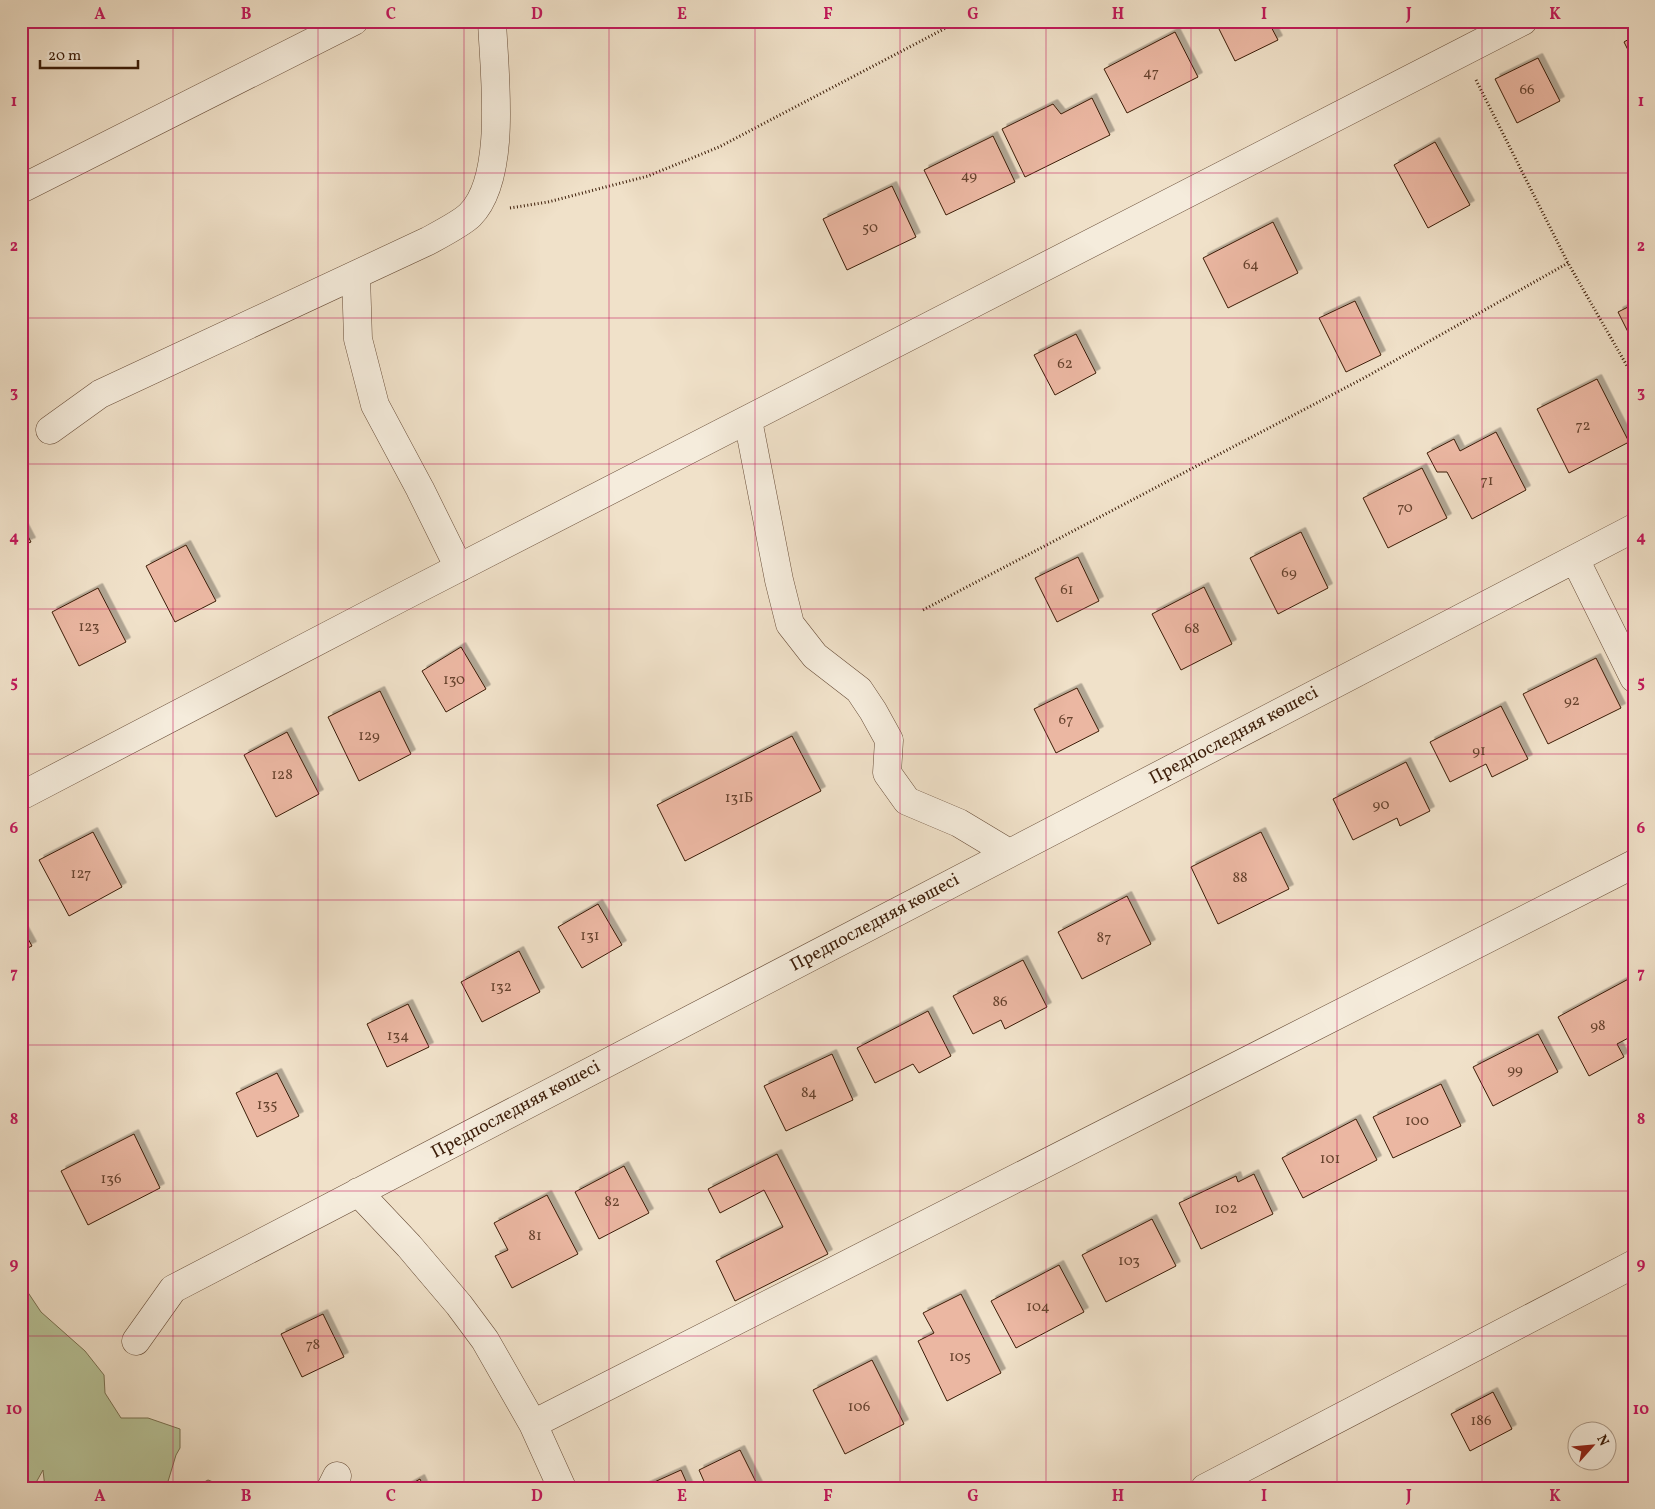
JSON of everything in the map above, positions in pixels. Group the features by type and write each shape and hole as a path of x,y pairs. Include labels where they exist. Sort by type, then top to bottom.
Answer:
{"street":[{"path":"21,189 354,21"},
{"path":"50,430 100,394 428,242 470,215 486,191 495,154 496,93 492,21"},
{"path":"21,796 459,568 1523,21"},
{"path":"356,276 358,339 375,406 420,489 459,568"},
{"path":"748,420 779,580 790,624 815,656 859,690 873,711 889,740 887,773 907,801 959,823 1009,854"},
{"name":"Предпоследняя көшесі","path":"136,1341 173,1289 1634,528"},
{"path":"1575,559 1634,678"},
{"path":"533,1424 1634,864"},
{"path":"358,1192 409,1246 485,1340 533,1424 562,1488"},
{"path":"1205,1488 1634,1264"}],"path":[{"path":"470,215 548,202 648,176 719,147 959,21"},
{"path":"1463,52 1568,263 1634,378"},
{"path":"923,610 1364,378 1568,263"}],"green space":[{"path":"21,1282 41,1312 85,1351 104,1375 105,1393 121,1418 148,1418 180,1429 180,1448 166,1488 45,1488 43,1470 33,1488 21,1488"},
{"path":"208,1480 226,1487 226,1488 193,1488"}],"building":[{"path":"1215,21 1268,21 1278,40 1235,61"},
{"path":"1175,32 1198,77 1127,113 1104,69"},
{"path":"1634,36 1634,62 1624,42"},
{"path":"1538,58 1560,101 1517,123 1495,79"},
{"path":"1092,98 1110,135 1025,177 1002,129 1053,104 1061,114"},
{"path":"993,136 1015,182 946,215 924,170"},
{"path":"1435,142 1470,205 1428,228 1394,165"},
{"path":"892,186 916,237 847,270 823,219"},
{"path":"1273,222 1298,273 1228,308 1203,258"},
{"path":"1355,301 1381,355 1346,372 1319,318"},
{"path":"1634,304 1634,344 1618,312"},
{"path":"1076,334 1096,373 1055,395 1034,355"},
{"path":"1597,379 1629,442 1569,473 1537,409"},
{"path":"1496,432 1526,490 1472,519 1447,472 1437,472 1427,453 1454,439 1460,451"},
{"path":"1422,468 1447,518 1388,548 1363,498"},
{"path":"21,523 31,542 21,546"},
{"path":"1301,532 1328,588 1278,614 1250,558"},
{"path":"186,545 216,601 175,622 146,566"},
{"path":"1078,557 1099,601 1057,622 1035,578"},
{"path":"1204,587 1232,644 1181,670 1152,614"},
{"path":"98,588 126,642 79,666 52,612"},
{"path":"461,647 486,689 446,712 422,671"},
{"path":"1596,658 1621,708 1548,744 1523,694"},
{"path":"1077,688 1099,731 1056,753 1034,709"},
{"path":"380,691 411,754 359,781 328,717"},
{"path":"1501,706 1528,759 1492,777 1486,764 1450,782 1430,742"},
{"path":"287,732 319,794 276,817 244,755"},
{"path":"792,736 821,791 685,861 657,805"},
{"path":"1406,762 1430,811 1400,826 1397,818 1353,840 1333,799"},
{"path":"93,832 122,887 69,916 39,860"},
{"path":"1261,832 1289,889 1218,924 1191,867"},
{"path":"1127,896 1151,944 1082,979 1058,932"},
{"path":"598,904 622,945 582,968 558,927"},
{"path":"21,926 32,946 21,951"},
{"path":"519,951 540,992 482,1022 461,982"},
{"path":"1023,960 1047,1007 1005,1029 1001,1020 973,1034 953,996"},
{"path":"1634,976 1634,1035 1617,1044 1624,1057 1589,1076 1558,1017"},
{"path":"408,1004 429,1047 387,1067 367,1024"},
{"path":"928,1011 951,1056 919,1073 913,1064 875,1083 857,1048"},
{"path":"1538,1034 1558,1072 1493,1106 1473,1067"},
{"path":"832,1054 853,1100 786,1131 764,1086"},
{"path":"277,1073 299,1116 257,1137 236,1093"},
{"path":"1441,1084 1461,1126 1393,1158 1373,1117"},
{"path":"1356,1119 1377,1160 1303,1198 1282,1158"},
{"path":"134,1134 160,1188 88,1225 61,1171"},
{"path":"777,1154 828,1254 735,1301 716,1261 783,1227 764,1190 720,1213 708,1189"},
{"path":"624,1166 649,1213 599,1239 575,1192"},
{"path":"1254,1174 1273,1214 1201,1249 1179,1203 1236,1176 1238,1182"},
{"path":"547,1195 578,1254 512,1288 495,1256 508,1250 494,1223"},
{"path":"1152,1219 1176,1266 1106,1302 1082,1255"},
{"path":"1059,1265 1084,1312 1016,1348 991,1301"},
{"path":"961,1294 1001,1373 947,1401 918,1341 934,1333 923,1313"},
{"path":"323,1314 344,1357 302,1377 281,1334"},
{"path":"872,1360 904,1424 845,1454 813,1390"},
{"path":"1493,1392 1512,1429 1470,1451 1451,1414"},
{"path":"740,1450 759,1488 707,1488 699,1470"},
{"path":"681,1470 689,1488 641,1488"},
{"path":"420,1479 424,1488 404,1488"}]}
